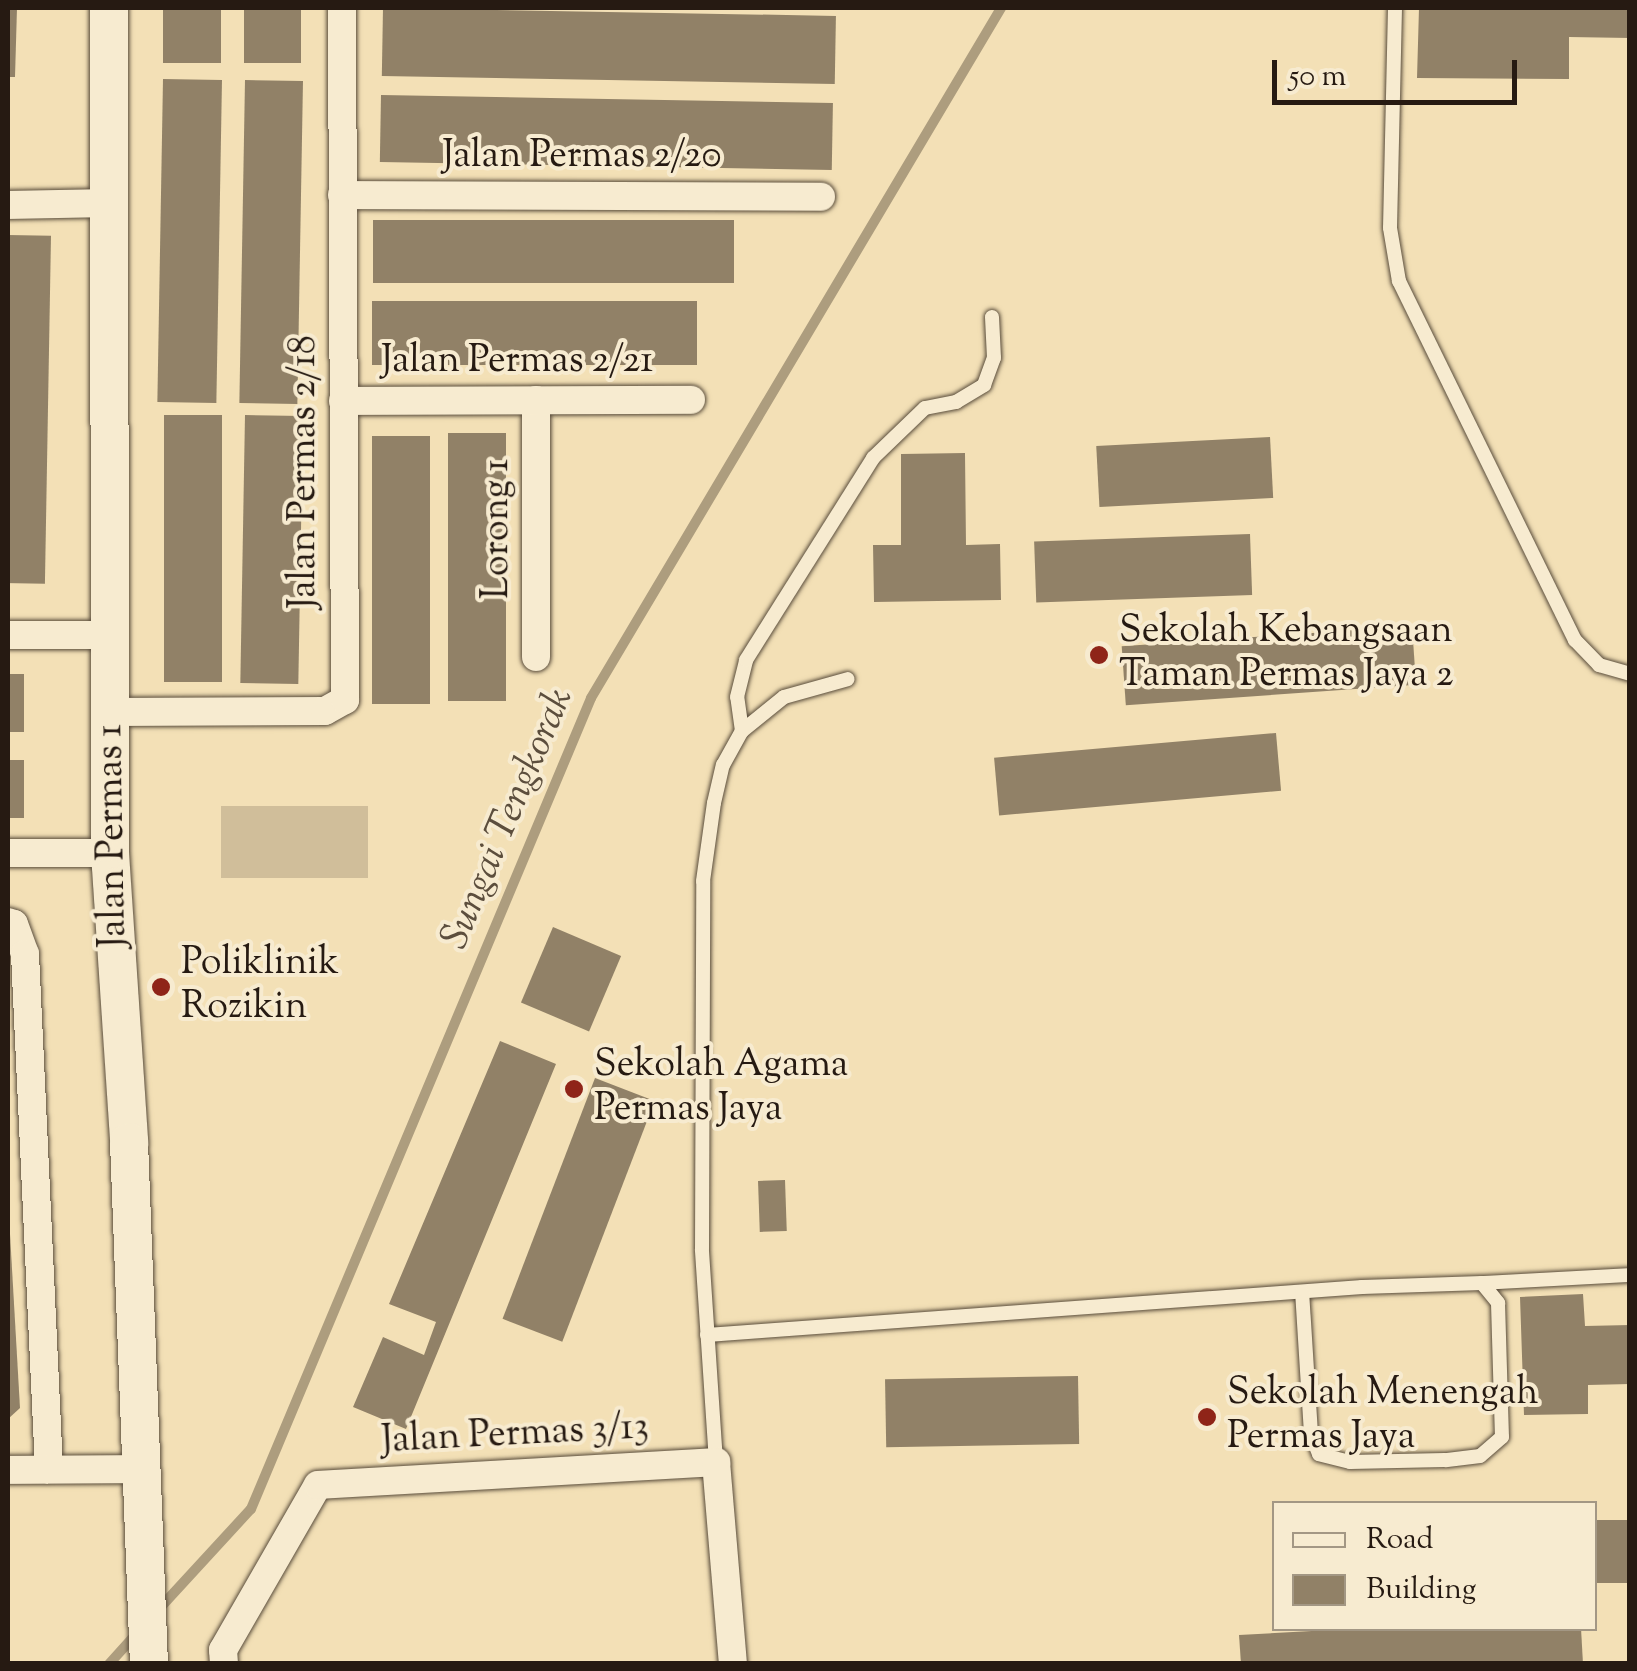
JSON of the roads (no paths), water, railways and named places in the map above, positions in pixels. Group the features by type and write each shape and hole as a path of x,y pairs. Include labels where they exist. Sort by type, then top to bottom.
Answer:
{"street":[{"name":"Jalan Permas 1","path":"109,8 110,853 128,1142 148,1647"},
{"name":"Jalan Permas 2/18","path":"111,712 324,711 345,700 342,8"},
{"name":"Jalan Permas 2/20","path":"342,195 822,197"},
{"path":"8,204 109,203"},
{"name":"Lorong 1","path":"536,400 536,657"},
{"name":"Jalan Permas 2/21","path":"343,401 691,400"},
{"path":"8,635 111,635"},
{"path":"8,854 110,853"},
{"path":"8,922 14,924 25,954 48,1469"},
{"path":"716,1462 733,1664"},
{"name":"Jalan Permas 3/13","path":"224,1664 223,1650 318,1485 716,1462"},
{"path":"8,1470 140,1469"}],"lane":[{"path":"1395,8 1390,228 1399,281 1575,640 1598,664 1630,674"},
{"path":"742,730 736,696 746,660 873,458 925,408 956,402 984,385 994,358 992,318"},
{"path":"716,1462 702,1249 703,882 723,765 742,730 784,697 848,679"},
{"path":"706,1335 1302,1292 1630,1276"},
{"path":"1302,1292 1311,1434 1319,1454 1350,1462 1445,1460 1480,1456 1502,1437 1498,1303 1482,1283"}],"waterway":[{"name":"Sungai Tengkorak","path":"158,1610 251,1509 591,698 1001,8"},
{"name":"Sungai Tengkorak","path":"109,1664 137,1633"}],"place":[{"name":"Sekolah Kebangsaan Taman Permas Jaya 2","path":"1099,655"},
{"name":"Poliklinik Rozikin","path":"161,987"},
{"name":"Sekolah Agama Permas Jaya","path":"574,1089"},
{"name":"Sekolah Menengah Permas Jaya","path":"1207,1417"}]}
